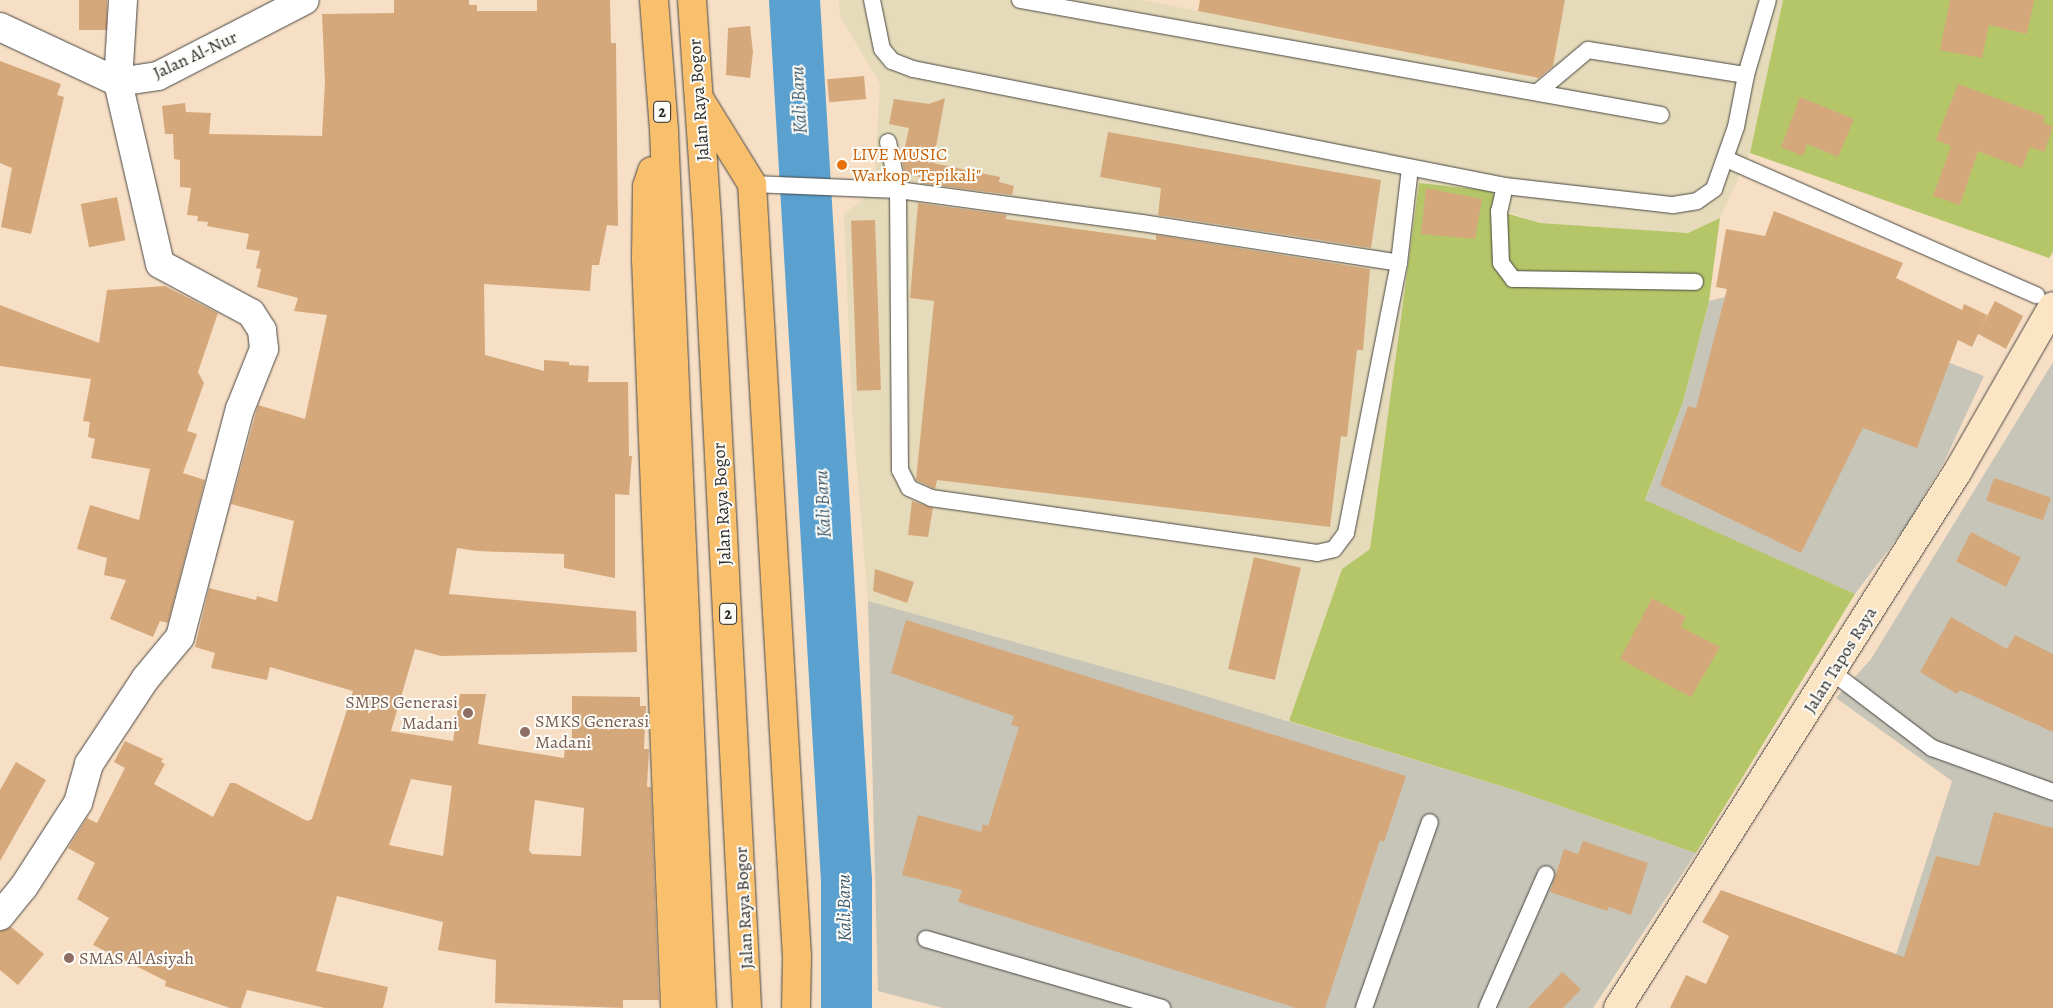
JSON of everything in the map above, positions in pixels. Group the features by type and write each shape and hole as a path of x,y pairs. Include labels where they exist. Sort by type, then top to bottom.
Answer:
{"highway":[{"path":"654,7 693,7"},
{"name":"2","path":"654,7 664,131 702,1008"},
{"name":"Jalan Raya Bogor","path":"693,7 707,220 747,1008"},
{"path":"698,97 763,184 796,947 796,1008"},
{"path":"664,131 647,186 646,259 675,1008"}],"main road":[{"name":"Jalan Tapos Raya","path":"1618,1008 1958,472 2044,301"}],"street":[{"path":"0,916 78,803 89,764 146,678 180,637 240,409 264,349 262,330 251,313 160,264 118,82 123,0"},
{"name":"Jalan Al-Nur","path":"118,82 158,76 304,0"},
{"path":"0,27 118,82"}],"lane":[{"path":"872,0 882,49 892,61 913,69 1505,186 1673,205 1697,201 1714,189 1726,159 1746,75 1768,0"},
{"path":"1020,0 1062,5 1083,5 1539,91 1661,116"},
{"path":"1539,91 1588,50 1746,75"},
{"path":"888,142 898,190 900,470 909,488 941,499 1317,553 1334,549 1346,533 1399,264 1410,168"},
{"path":"1726,159 2044,301"},
{"path":"763,184 898,190 1142,223 1399,264"},
{"path":"1505,186 1499,211 1501,264 1513,279 1695,282"},
{"path":"1832,672 1932,748 2053,792"},
{"path":"1364,1008 1430,822"},
{"path":"1487,1008 1546,874"},
{"path":"926,939 1162,1008"}],"shaded area":[{"path":"839,0 1142,0 1550,80 1565,0 1783,0 1750,153 1720,218 1688,233 1540,223 1419,183 1370,549 1342,569 1289,721 868,601 852,409 844,214 874,191 880,84 840,16"},
{"path":"1758,289 1984,376 1945,460 1907,525 1855,594 1645,501 1683,402 1709,301"},
{"path":"2053,362 2053,1008 1893,964 1952,781 1836,698 1871,659"},
{"path":"868,601 1182,689 1514,790 1696,853 1593,1008 943,1008 878,991"}],"green space":[{"path":"1783,0 2053,0 2053,252 2049,258 1750,153"},
{"path":"1419,183 1492,191 1499,211 1540,223 1688,233 1720,218 1709,301 1683,402 1645,500 1855,594 1696,853 1514,790 1289,721 1342,569 1370,549"}],"building":[{"path":"79,0 107,0 107,30 79,30"},
{"path":"394,0 469,0 469,5 477,5 477,11 537,11 537,0 610,0 611,43 616,43 618,226 607,225 599,265 592,265 590,291 484,284 485,355 544,371 544,360 569,362 569,365 589,366 588,382 628,382 629,456 632,456 629,495 615,494 615,578 564,568 564,554 477,551 457,548 449,594 636,611 637,652 441,656 415,649 391,731 453,741 460,694 486,694 478,744 564,758 565,746 572,746 572,696 640,697 640,706 646,706 644,749 649,749 647,787 651,787 659,1000 623,1000 623,1008 495,1003 496,960 438,950 443,922 337,896 316,971 388,987 383,1008 325,1008 247,990 241,1008 230,1008 165,986 166,981 93,945 109,918 77,899 95,863 68,848 87,818 97,823 125,768 114,762 125,741 163,759 161,762 165,764 154,784 213,817 230,783 235,783 307,821 312,819 353,691 270,667 267,680 211,668 215,653 195,647 209,588 256,600 257,596 277,602 294,521 231,504 258,405 305,419 327,315 294,311 298,298 257,287 261,269 256,268 260,251 246,249 249,234 207,226 208,222 197,221 198,216 187,215 191,188 180,187 180,160 174,159 173,134 165,134 162,106 185,103 186,112 211,113 209,134 322,136 325,82 322,14 394,13","holes":["411,779 452,786 443,856 389,845","535,800 584,808 581,856 532,854 529,850"]},
{"path":"1200,0 1565,0 1553,66 1539,78 1198,11"},
{"path":"1950,0 2034,0 2027,34 1989,25 1982,58 1940,50"},
{"path":"750,26 753,52 750,78 726,75 728,28"},
{"path":"0,61 61,84 57,95 64,97 31,234 1,227 12,168 0,163"},
{"path":"864,76 866,99 829,102 827,79"},
{"path":"1958,84 2045,116 2043,123 2053,127 2044,152 2030,147 2022,168 1978,151 1960,205 1933,196 1951,146 1936,140"},
{"path":"1800,97 1854,119 1838,157 1807,144 1803,156 1781,147"},
{"path":"945,98 933,163 1000,177 999,182 1014,186 1012,195 919,183 920,177 905,174 902,161 909,128 889,124 894,99 929,104"},
{"path":"1108,132 1381,180 1371,248 1158,215 1161,188 1100,177"},
{"path":"1426,188 1482,199 1475,239 1421,234"},
{"path":"117,197 125,240 89,247 81,204"},
{"path":"918,203 1007,215 1005,219 1156,240 1156,235 1370,269 1363,350 1357,350 1347,437 1341,436 1330,527 937,480 935,489 916,480 934,301 910,298"},
{"path":"1774,211 1903,263 1896,278 1962,310 1964,304 1987,315 1972,347 1958,340 1917,448 1863,428 1801,553 1660,485 1688,406 1696,408 1727,289 1716,287 1726,229 1765,236"},
{"path":"875,220 881,390 857,391 851,221"},
{"path":"165,286 218,313 198,372 204,383 187,431 197,434 183,473 205,480 168,623 160,621 153,637 110,619 126,580 104,575 107,558 77,549 90,505 139,520 150,469 91,458 95,439 88,437 90,422 83,421 91,379 0,366 0,305 99,343 107,290"},
{"path":"1995,301 2023,316 2006,349 1978,334"},
{"path":"1994,478 2051,498 2043,520 1986,501"},
{"path":"912,501 933,508 928,537 908,535"},
{"path":"1971,532 2021,557 2006,587 1956,561"},
{"path":"1254,557 1301,568 1275,680 1228,669"},
{"path":"875,569 914,582 907,603 873,591"},
{"path":"1652,598 1686,617 1681,627 1720,647 1691,697 1620,659"},
{"path":"1951,617 2007,649 2015,635 2053,654 2053,732 1960,690 1957,694 1920,672"},
{"path":"906,620 1406,776 1384,842 1380,840 1325,1008 1296,1008 958,902 962,890 902,875 918,815 981,832 983,824 988,826 1019,727 1011,725 1014,716 891,673"},
{"path":"16,762 46,780 0,861 0,790"},
{"path":"1994,812 2053,828 2053,1008 1670,1008 1686,975 1706,984 1729,936 1702,922 1721,890 1904,957 1936,856 1979,866"},
{"path":"1583,841 1648,863 1631,915 1609,907 1607,911 1550,892 1564,849 1578,854"},
{"path":"11,927 44,954 18,985 0,970 0,931"},
{"path":"1562,972 1581,989 1563,1008 1528,1008"}],"waterway":[{"name":"Kali Baru","path":"794,0 846,880 846,1008"}],"place":[{"name":"LIVE MUSIC Warkop \"Tepikali\"","path":"842,165"},
{"name":"SMPS Generasi Madani","path":"468,713"},
{"name":"SMKS Generasi Madani","path":"525,732"},
{"name":"SMAS Al Asiyah","path":"69,958"}]}
